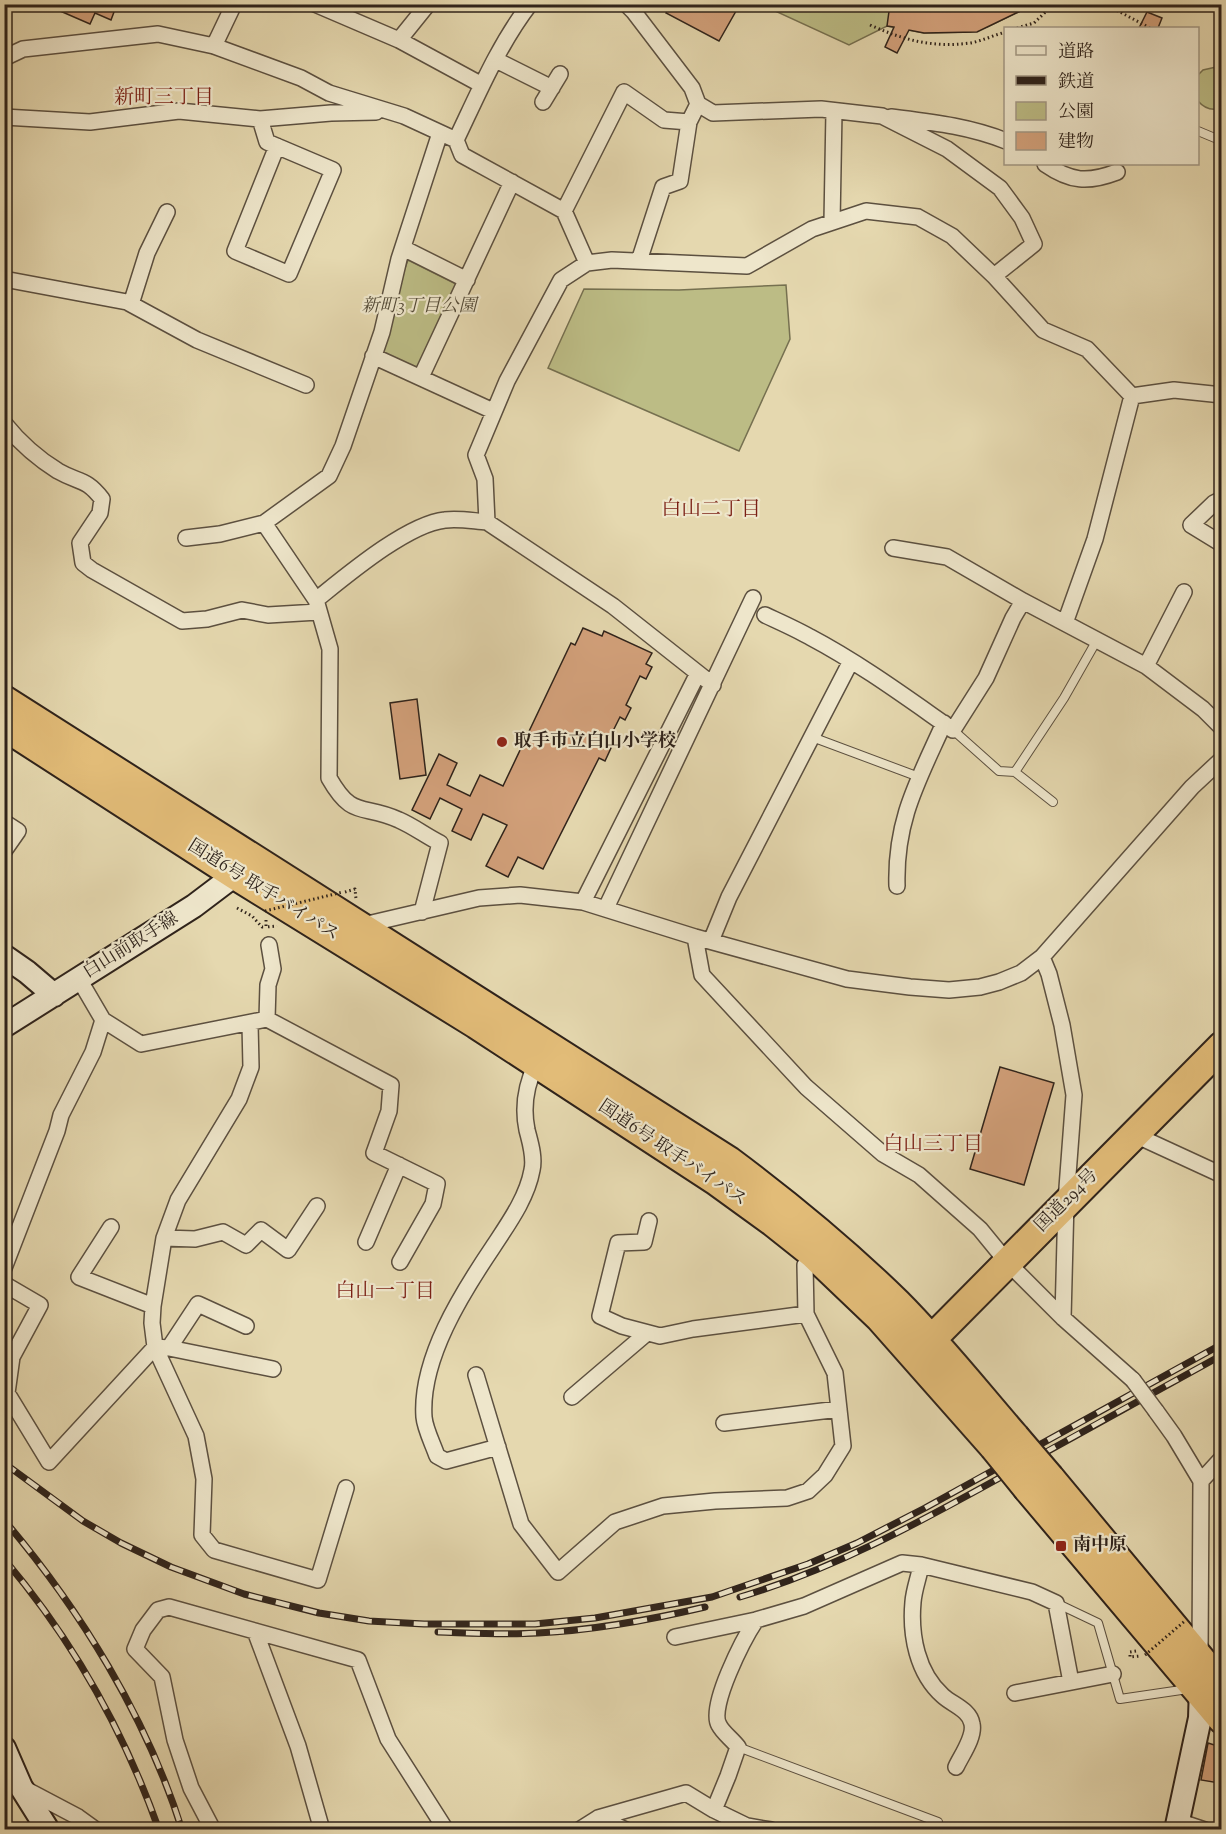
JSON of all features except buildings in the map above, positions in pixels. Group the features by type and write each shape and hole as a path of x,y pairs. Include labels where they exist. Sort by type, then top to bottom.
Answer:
{"highway":[{"name":"国道6号 取手バイパス","path":"4,700 242,866 536,1064 715,1180 773,1222 812,1254 872,1311 923,1348"},
{"name":"国道6号 取手バイパス","path":"4,726 242,866 359,926 729,1161 785,1202 897,1303 923,1348 1039,1484 1206,1689 1221,1719"},
{"name":"国道294号","path":"923,1348 1221,1046"},
{"name":"国道6号 取手バイパス","path":"1039,1484 1200,1659 1206,1689"}],"street":[{"path":"214,46 234,4"},
{"path":"399,40 428,4"},
{"path":"456,140 482,85 520,17 530,4"},
{"path":"626,4 692,88 698,104 713,113 821,109 938,123 991,135 1004,141"},
{"path":"323,6 399,40 482,85"},
{"path":"4,58 23,49 158,34 214,46 301,78 329,93 391,112 456,140 462,155 564,211 587,263"},
{"path":"496,60 552,88"},
{"path":"543,102 560,74"},
{"path":"564,211 624,92 664,120 689,122"},
{"path":"639,261 663,188 680,181 689,122 698,104"},
{"path":"4,117 90,122 179,111 260,119 331,113 391,112"},
{"path":"832,222 834,111"},
{"path":"882,116 947,150 1000,188 1022,218 1034,244 994,276"},
{"path":"260,119 267,142 277,146 333,170 290,274 235,251 277,146"},
{"path":"186,538 220,534 264,523 329,476 343,446 382,332 403,248 441,133"},
{"path":"1046,165 1056,172 1078,180 1099,179 1121,168"},
{"path":"421,377 512,182"},
{"path":"487,522 485,479 476,455 493,411 561,280 587,263 612,260 747,266 812,229 866,211 918,217 952,236 994,276 1042,330 1087,348 1132,396"},
{"path":"131,304 147,253 167,212"},
{"path":"403,248 466,280"},
{"path":"4,279 131,304 197,340 306,386"},
{"path":"373,356 493,411"},
{"path":"1132,396 1174,390 1221,395"},
{"path":"1065,623 1095,539 1132,396"},
{"path":"4,423 30,452 61,473 91,486 102,500 100,513 80,543 83,563 182,621 207,619 242,610 268,615 317,606 373,555 427,524 446,519 487,522 613,606 713,684"},
{"path":"1221,499 1191,525 1221,544"},
{"path":"264,523 317,606 330,649 329,778 339,796 351,807 398,819 440,843 422,912"},
{"path":"893,548 947,557 1023,601 1146,666 1203,710 1221,728"},
{"path":"1146,666 1184,592"},
{"path":"606,909 753,598"},
{"path":"897,886 898,843 904,813 919,777 949,727 986,678 1012,618 1023,601"},
{"path":"765,615 810,637 851,661 896,689 949,727"},
{"path":"711,941 729,897 851,661"},
{"path":"584,902 698,673"},
{"path":"359,926 479,898 519,895 584,902 696,937 847,979 940,989 980,987 1022,973 1042,957 1192,787 1221,759"},
{"path":"4,822 18,831 4,851"},
{"name":"白山前取手線","path":"4,1026 194,906 242,866"},
{"path":"696,937 702,975 806,1087 884,1154 919,1175 980,1229 1007,1262 1064,1318 1133,1380 1174,1436 1202,1481 1200,1659"},
{"path":"267,1019 268,985 273,969 269,945"},
{"path":"4,956 54,995"},
{"path":"1042,957 1049,974 1062,1025 1074,1095 1066,1201 1064,1318"},
{"path":"79,979 103,1020 141,1044 267,1019 391,1085 389,1111 374,1153 437,1184 432,1204 400,1262"},
{"path":"4,1268 57,1131 61,1115 93,1052 103,1020"},
{"path":"250,1024 251,1067 239,1099 178,1200 164,1238 152,1323 196,1436 204,1479 202,1535 213,1550 318,1580 346,1488"},
{"path":"498,1447 446,1461 437,1456 424,1419 424,1386 445,1328 469,1283 507,1227 523,1197 533,1169 532,1151 526,1126 525,1102 528,1081 536,1064"},
{"path":"1133,1134 1221,1175"},
{"path":"366,1242 399,1165"},
{"path":"164,1238 195,1239 223,1232 246,1245 261,1230 288,1250 317,1206"},
{"path":"649,1221 644,1242 618,1244 600,1316 622,1326 660,1336 693,1329 806,1314"},
{"path":"111,1227 79,1277 153,1306"},
{"path":"476,1375 521,1524 558,1572 615,1522 663,1506 787,1498 808,1491 825,1475 843,1446 835,1373 806,1314 805,1265 812,1254"},
{"path":"4,1284 40,1305 12,1357 5,1393 49,1462 162,1348 198,1304 246,1326"},
{"path":"572,1397 647,1333"},
{"path":"162,1348 273,1369"},
{"path":"724,1423 839,1409"},
{"path":"1202,1481 1221,1458"},
{"path":"675,1637 756,1620 804,1606 902,1563 921,1565 1032,1592 1056,1603 1071,1682"},
{"path":"921,1565 913,1602 915,1640 920,1665 943,1696 968,1714 972,1725 971,1734 956,1767"},
{"path":"213,1830 191,1788 175,1740 162,1677 135,1649 143,1630 158,1610 169,1607 358,1660 388,1739 446,1830"},
{"path":"714,1810 738,1747 719,1726 716,1718 733,1662 743,1639 756,1620"},
{"path":"255,1631 298,1746 322,1830"},
{"path":"1015,1693 1113,1674"},
{"path":"1205,1830 1177,1825 1206,1689"},
{"path":"4,1748 21,1787 48,1830"},
{"path":"21,1787 96,1830"},
{"path":"579,1830 598,1818 686,1793 747,1826 771,1830"},
{"path":"598,1818 626,1830"}],"lane":[{"path":"1199,132 1221,141"},
{"path":"1016,772 1064,698 1097,640"},
{"path":"949,727 999,771 1016,772 1053,802"},
{"path":"812,737 919,777"},
{"path":"1056,1603 1098,1623 1120,1699 1206,1689"},
{"path":"738,1747 938,1822"}],"path":[{"path":"1020,27 1034,23 1054,4"},
{"path":"1104,4 1148,27"},
{"path":"870,25 899,38 925,44 970,42 1004,32"},
{"path":"265,911 343,892"},
{"path":"237,908 252,916 262,927 266,927"},
{"path":"1144,1653 1186,1620"}],"green space":[{"path":"762,5 1033,5 987,27 970,32 924,33 887,26 849,45"},
{"path":"1222,68 1221,108 1211,109 1199,102 1199,74 1203,70"},
{"name":"新町3丁目公園","path":"408,260 456,284 421,377 373,356"},
{"path":"786,285 790,339 739,451 548,368 584,289 679,290"}],"railway":[{"path":"4,1463 83,1521 121,1543 171,1567 244,1594 319,1613 369,1621 424,1624 535,1624 595,1618 712,1597 808,1564 857,1543 925,1508 1222,1344"},
{"path":"740,1597 809,1573 907,1528 1222,1355"},
{"path":"4,1520 59,1590 108,1666 150,1747 182,1830"},
{"path":"4,1559 52,1621 94,1687 130,1757 159,1830"},
{"path":"438,1632 513,1634 559,1632 622,1624 705,1607"}],"place":[{"name":"取手市立白山小学校","path":"502,742"},
{"name":"南中原","path":"1061,1546"}],"district":[{"name":"新町三丁目","path":"164,98"},
{"name":"白山二丁目","path":"711,510"},
{"name":"白山三丁目","path":"933,1145"},
{"name":"白山一丁目","path":"385,1292"}]}
